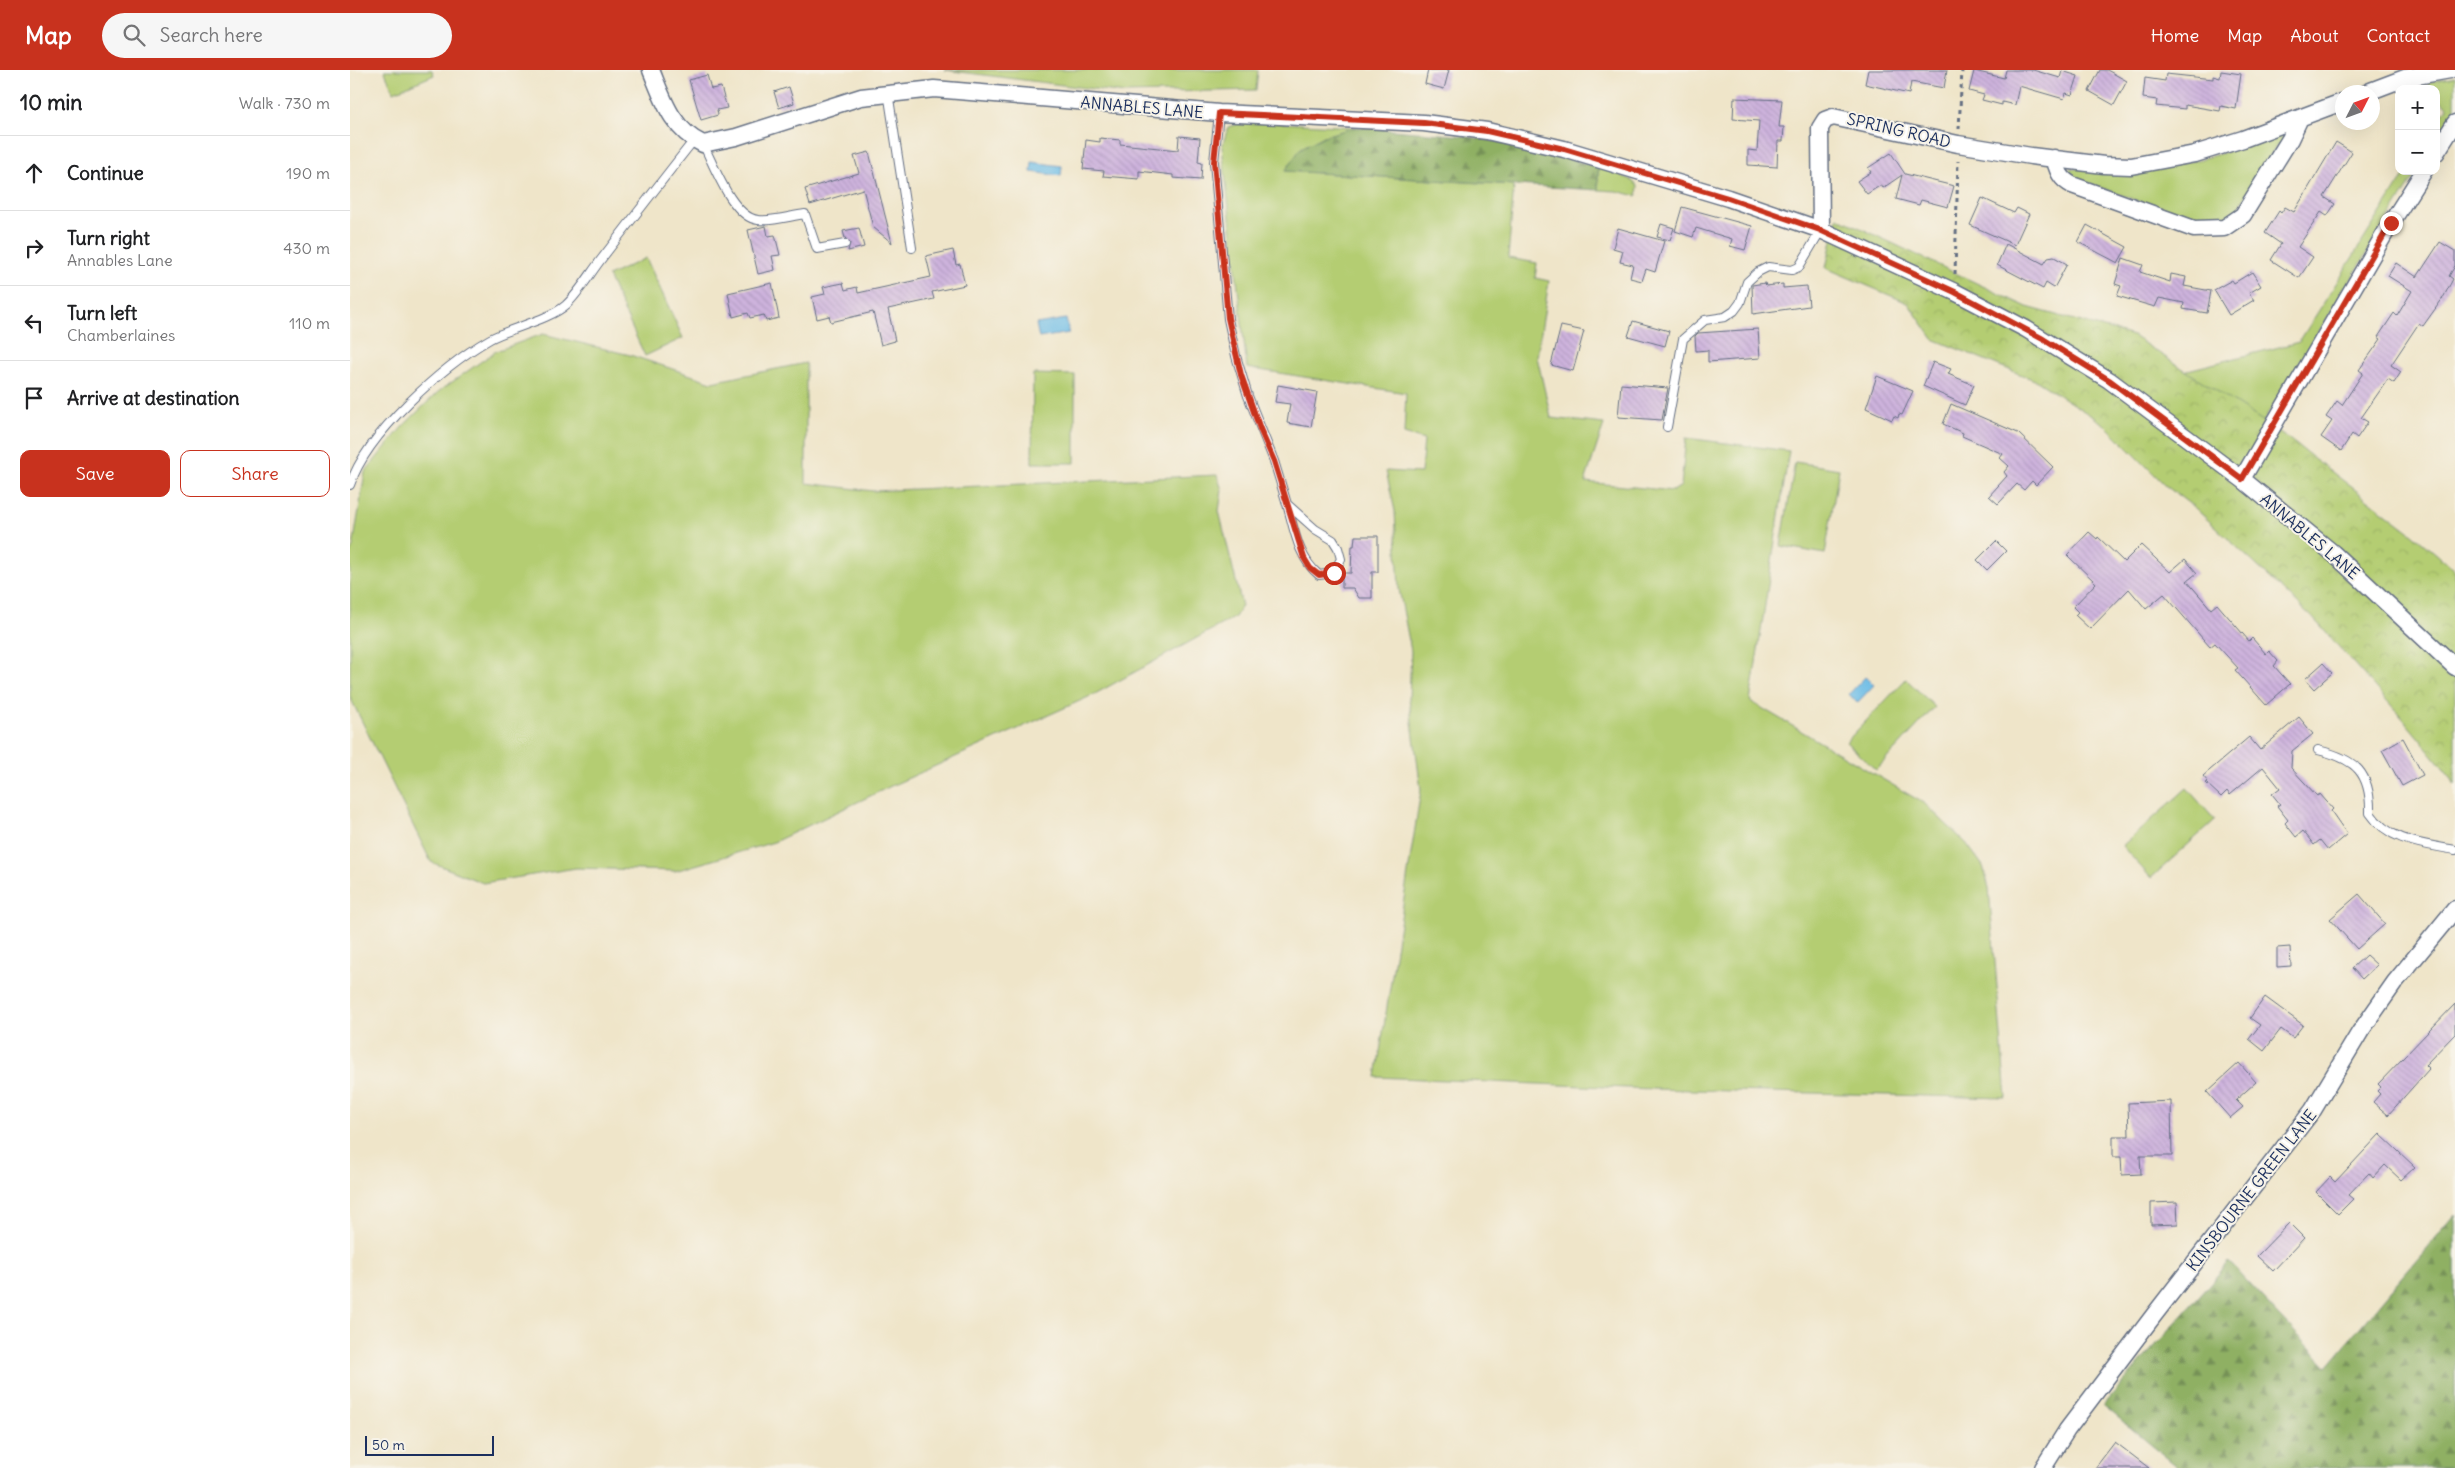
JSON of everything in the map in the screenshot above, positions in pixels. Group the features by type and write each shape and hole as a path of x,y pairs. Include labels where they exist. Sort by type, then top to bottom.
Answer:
{"street":[{"path":"651,70 668,110 685,133 698,142"},
{"path":"2380,87 2405,78 2450,70"},
{"name":"ANNABLES LANE","path":"698,142 736,137 860,97 888,92 934,89 1219,113 1424,123 1487,131 1564,149 1728,198 1820,230 1955,292 2026,329 2109,380 2242,479 2334,553 2455,667"},
{"name":"SPRING ROAD","path":"1820,230 1820,128 1825,120 1839,117 1958,144 2104,165 2131,166 2159,162 2219,147 2335,105"},
{"path":"2054,158 2058,173 2063,180 2072,185 2194,229 2224,228 2243,215 2290,139 2300,118"},
{"path":"2440,146 2455,123"},
{"path":"2242,479 2391,223 2421,175"},
{"name":"KINSBOURNE GREEN LANE","path":"2043,1468 2067,1430 2154,1315 2308,1118 2360,1032 2395,982 2455,909"}],"lane":[{"path":"888,92 912,248"},
{"path":"1219,113 1214,162 1228,318 1244,382 1274,461 1287,504 1304,558 1310,568 1319,575 1334,573 1341,559 1338,548 1333,540 1316,529 1287,504"},
{"path":"350,484 355,468 378,436 413,399 448,368 491,338 523,326 566,306 698,142 725,189 738,209 746,217 759,220 805,214 817,249 845,244"},
{"path":"1667,427 1683,339 1705,320 1725,317 1734,311 1740,303 1747,282 1758,272 1768,267 1792,270 1799,267 1820,230"},
{"path":"2318,750 2336,754 2359,769 2370,791 2370,813 2383,828 2407,840 2455,850"}],"path":[{"path":"1955,292 1958,144 1962,70"}],"green space":[{"path":"384,70 432,70 434,75 394,92"},
{"path":"945,70 1258,70 1256,90 1125,93"},
{"path":"2455,77 2455,109 2440,134 2440,118 2447,107 2440,99 2440,85 2428,85 2427,82"},
{"path":"1246,121 1356,127 1324,136 1285,171 1514,185 1508,258 1537,263 1535,278 1549,281 1537,357 1551,418 1604,424 1585,482 1673,491 1681,486 1686,438 1789,451 1750,701 1925,804 1966,843 1983,866 1989,888 2006,1098 1652,1089 1376,1077 1421,790 1409,699 1411,651 1399,589 1395,511 1386,471 1421,473 1424,440 1404,434 1406,393 1247,368 1222,147 1228,127"},
{"path":"1356,127 1464,136 1527,147 1598,167 1598,190 1285,171 1301,148 1324,136"},
{"path":"2281,133 2285,134 2285,142 2276,146 2232,217 2205,226 2070,176 2068,172 2071,168 2127,170 2178,164 2229,151"},
{"path":"1598,167 1630,179 1638,186 1637,196 1616,191 1598,190"},
{"path":"2404,175 2416,175 2263,422 2184,371 2299,342"},
{"path":"1837,217 2027,307 2133,336 2281,433 2418,538 2455,570 2455,785 2450,776 2399,714 2312,617 2195,508 2166,486 2104,424 2037,381 1933,339 1908,303 1826,268"},
{"path":"646,258 683,338 645,356 608,276"},
{"path":"543,334 630,355 712,382 806,363 806,483 873,491 1217,475 1222,490 1219,511 1242,606 1235,617 1093,695 891,786 774,842 675,871 576,868 483,883 431,862 350,697 350,553 353,547 365,472 403,426 438,392 496,351"},
{"path":"1033,374 1075,375 1075,463 1032,463"},
{"path":"1795,462 1839,469 1825,554 1781,546"},
{"path":"1906,679 1935,707 1876,770 1846,742"},
{"path":"2187,788 2215,820 2151,878 2122,846"},
{"path":"2455,1215 2455,1468 2179,1468 2103,1405 2229,1262 2327,1366"}],"water":[{"path":"1032,162 1062,166 1061,176 1031,172"},
{"path":"1066,319 1069,333 1039,338 1036,324"},
{"path":"1865,677 1874,685 1857,703 1849,694"}],"building":[{"path":"1428,70 1449,70 1444,89 1425,84"},
{"path":"1868,70 1947,70 1944,88 1911,82 1909,94 1865,84"},
{"path":"2006,70 2033,70 2060,78 2062,71 2078,76 2072,95 2066,93 2064,99 2019,86 2015,105 2002,102 2002,105 1982,100 1984,95 1969,91 1974,71 2004,78"},
{"path":"2100,70 2107,70 2127,81 2114,105 2089,91"},
{"path":"2221,71 2241,74 2236,109 2221,106 2220,111 2185,105 2185,109 2156,106 2157,100 2143,98 2145,78 2165,81 2166,74 2213,79 2213,76 2220,78"},
{"path":"707,75 711,89 721,87 727,108 717,110 718,115 701,120 689,80"},
{"path":"789,87 794,103 779,108 774,92"},
{"path":"1734,98 1782,100 1779,127 1784,127 1783,141 1778,141 1777,167 1748,165 1748,150 1757,151 1759,121 1733,119"},
{"path":"1179,136 1200,138 1198,162 1202,163 1201,180 1173,178 1173,175 1139,171 1139,179 1103,176 1104,171 1083,169 1086,140 1100,142 1100,138 1120,140 1120,144 1178,150"},
{"path":"2336,142 2352,152 2324,197 2335,204 2327,216 2321,212 2298,247 2313,257 2299,278 2271,260 2281,244 2265,233 2279,211 2281,213 2285,207 2294,212"},
{"path":"869,152 892,243 873,227 863,189 810,205 805,189 859,173 854,156"},
{"path":"1891,153 1905,174 1954,186 1948,207 1921,200 1919,205 1896,199 1902,175 1883,188 1881,185 1867,194 1857,181 1871,172 1868,168"},
{"path":"1982,198 2014,213 2017,208 2029,214 2015,245 1970,225"},
{"path":"1682,207 1752,226 1745,250 1730,246 1732,239 1696,228 1693,237 1675,231"},
{"path":"1661,224 1674,228 1670,240 1657,237"},
{"path":"2087,225 2127,247 2118,263 2078,242"},
{"path":"766,226 768,236 775,235 780,255 772,256 775,270 758,274 748,230"},
{"path":"859,228 864,247 848,251 850,243 845,238 843,231"},
{"path":"1618,228 1664,241 1655,272 1646,269 1642,281 1630,278 1633,265 1620,262 1623,251 1613,248"},
{"path":"2440,242 2455,251 2455,266 2449,276 2453,279 2443,298 2423,326 2419,323 2391,365 2401,372 2394,383 2388,379 2361,418 2368,422 2357,438 2352,434 2341,451 2321,437 2332,421 2326,417 2337,401 2342,405 2363,373 2359,370 2381,339 2378,337 2394,313 2397,316 2412,291 2388,276 2396,263 2417,277"},
{"path":"2006,244 2044,264 2048,258 2054,257 2067,264 2054,288 2046,283 2043,289 1997,265"},
{"path":"953,250 956,265 960,264 965,285 932,292 934,299 888,309 895,341 881,345 873,312 831,322 829,316 817,319 812,297 825,294 823,287 843,283 845,290 857,287 858,293 931,277 926,256"},
{"path":"2123,258 2143,265 2140,272 2170,282 2171,274 2186,277 2184,286 2211,291 2207,313 2183,309 2184,303 2159,298 2155,307 2117,296 2121,286 2115,284"},
{"path":"2252,272 2261,286 2249,293 2254,300 2229,315 2214,290 2232,280 2234,283"},
{"path":"772,283 779,318 766,321 764,315 750,318 748,313 733,317 728,293"},
{"path":"1765,283 1766,286 1783,284 1783,288 1807,286 1809,306 1753,314 1752,285"},
{"path":"1633,321 1669,331 1665,346 1628,336"},
{"path":"1561,326 1584,331 1573,371 1551,365"},
{"path":"1758,329 1760,358 1708,362 1708,350 1696,351 1695,336 1698,333"},
{"path":"1933,362 1951,369 1948,374 1974,385 1965,405 1923,386"},
{"path":"1877,376 1913,391 1902,415 1899,414 1898,418 1894,416 1892,420 1866,408"},
{"path":"1621,384 1668,388 1662,420 1618,417"},
{"path":"1278,385 1317,392 1311,427 1287,423 1290,404 1275,402"},
{"path":"1951,404 2018,433 2053,467 2036,485 2032,481 2024,490 2017,484 1998,504 1989,496 2007,476 2004,472 2009,466 2000,458 2003,454 1962,436 1963,433 1943,424"},
{"path":"2089,532 2097,539 2098,537 2124,562 2141,545 2170,572 2185,559 2197,573 2187,581 2211,609 2217,604 2249,641 2252,638 2266,654 2269,651 2278,661 2274,666 2290,684 2266,705 2235,670 2238,668 2215,643 2210,647 2164,594 2146,609 2129,589 2090,629 2075,615 2078,612 2073,607 2096,583 2067,555"},
{"path":"1355,536 1378,536 1378,572 1372,572 1372,598 1359,598 1353,588 1342,588 1342,573 1351,573 1352,546 1354,546"},
{"path":"1996,541 2006,551 1987,570 1977,560"},
{"path":"2323,663 2332,673 2314,689 2305,679"},
{"path":"2299,717 2313,734 2292,751 2291,768 2317,796 2320,794 2333,809 2331,811 2347,834 2328,850 2320,840 2314,845 2303,831 2296,837 2285,823 2288,820 2277,806 2280,804 2272,794 2280,788 2263,767 2230,795 2227,791 2221,797 2206,783 2208,782 2203,776 2249,737 2260,750"},
{"path":"2403,738 2423,775 2402,786 2382,750"},
{"path":"2359,894 2385,924 2357,949 2330,919"},
{"path":"2290,947 2291,966 2277,967 2277,948"},
{"path":"2366,955 2377,965 2362,979 2352,968"},
{"path":"2265,997 2303,1025 2293,1038 2281,1029 2264,1051 2249,1039 2260,1025 2250,1018"},
{"path":"2455,1004 2455,1034 2425,1065 2429,1069 2388,1115 2373,1102 2380,1094 2377,1091 2381,1087 2378,1084"},
{"path":"2239,1063 2256,1082 2236,1100 2243,1107 2230,1118 2207,1092"},
{"path":"2171,1101 2172,1156 2140,1156 2141,1174 2122,1175 2121,1157 2113,1157 2113,1136 2129,1136 2128,1103"},
{"path":"2380,1134 2415,1167 2401,1180 2385,1165 2373,1178 2369,1173 2348,1195 2353,1199 2338,1214 2316,1192 2330,1177 2335,1182"},
{"path":"2177,1202 2178,1224 2151,1225 2151,1203"},
{"path":"2289,1223 2304,1238 2273,1271 2257,1256"},
{"path":"2115,1442 2149,1468 2095,1468"}],"route":[{"path":"1334,573 1319,575 1310,568 1304,558 1274,461 1248,396 1236,356 1228,318 1214,162 1219,113 1424,123 1487,131 1564,149 1728,198 1820,230 1955,292 2026,329 2074,357 2109,380 2242,479 2391,223"}]}
